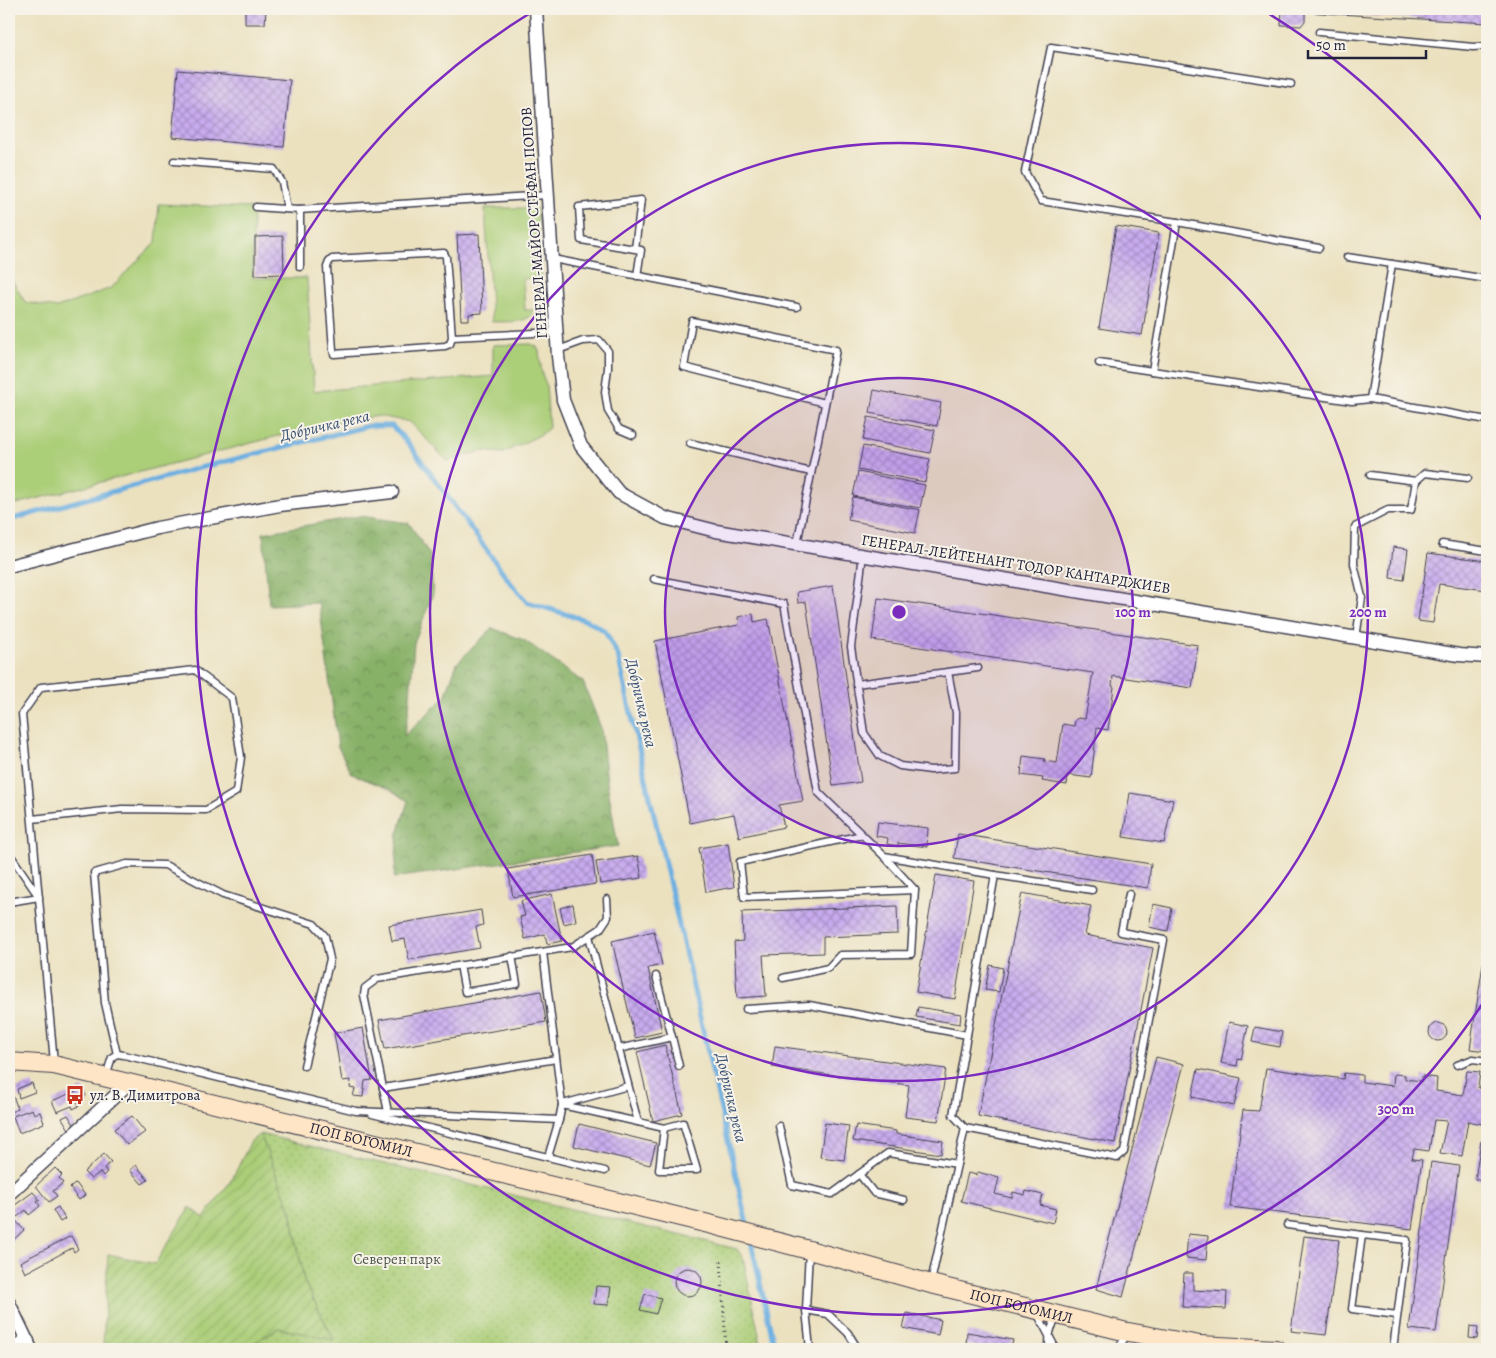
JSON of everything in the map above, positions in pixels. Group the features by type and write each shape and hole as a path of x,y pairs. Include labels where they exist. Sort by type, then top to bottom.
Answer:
{"street":[{"name":"ГЕНЕРАЛ-МАЙОР СТЕФАН ПОПОВ","path":"536,9 558,350 563,400 576,433"},
{"name":"ГЕНЕРАЛ-ЛЕЙТЕНАНТ ТОДОР КАНТАРДЖИЕВ","path":"576,433 581,446 619,493 664,518 716,531 1459,655 1487,657"},
{"path":"9,566 157,528 280,505 392,492"},
{"name":"ПОП БОГОМИЛ","path":"9,1062 54,1065 129,1083 713,1225 931,1284 1128,1332 1200,1345 1276,1349"},
{"path":"9,1194 129,1083"},
{"path":"9,1303 30,1345 9,1348"}],"lane":[{"path":"1320,32 1473,47 1487,46"},
{"path":"1291,84 1051,47 1025,172 1041,201 1177,222 1319,248"},
{"path":"174,161 274,169 282,182 287,209"},
{"path":"256,207 300,210 548,195"},
{"path":"635,248 641,200 579,207 581,240 641,250 636,276"},
{"path":"300,210 300,267"},
{"path":"1152,371 1177,222"},
{"path":"444,253 446,257 452,337 450,344 444,346 334,354 327,267 329,262 332,259 444,253"},
{"path":"1347,257 1487,279"},
{"path":"553,259 796,307"},
{"path":"1370,399 1392,264"},
{"path":"796,544 836,350 692,321 684,366 825,403"},
{"path":"452,337 557,332"},
{"path":"558,350 584,341 599,340 608,351 605,392 608,411 620,429 633,435"},
{"path":"1099,363 1352,401 1370,399 1487,420"},
{"path":"690,443 811,472"},
{"path":"1356,638 1362,597 1354,564 1355,527 1388,510 1411,510 1416,481 1425,473 1468,478"},
{"path":"1370,475 1416,481"},
{"path":"1442,544 1487,551"},
{"path":"863,555 851,647 864,733 880,756 900,766 931,770 955,768 956,713 948,672"},
{"path":"654,578 784,604 818,792 884,856 915,890 911,954 840,955 828,968 783,978"},
{"path":"856,684 978,668"},
{"path":"32,819 122,808 206,810 236,792 241,758 232,698 195,670 41,687 22,714 54,1065"},
{"path":"862,835 740,862 744,897 915,890"},
{"path":"9,853 39,897"},
{"path":"884,856 995,876 1092,890"},
{"path":"117,1054 105,1003 94,873 127,864 165,865 223,895 314,924 325,936 330,959 304,1066"},
{"path":"995,876 954,1115 965,1128 1117,1158 1124,1152 1164,940 1121,932 1129,894"},
{"path":"9,902 39,897"},
{"path":"388,1112 364,995 365,988 377,979 572,947 600,929 608,917 607,899"},
{"path":"589,936 638,1122"},
{"path":"543,952 562,1105 548,1157"},
{"path":"460,965 465,992 517,984 512,956"},
{"path":"656,976 679,1066"},
{"path":"746,1009 809,1005 967,1035"},
{"path":"618,1049 672,1037"},
{"path":"105,1078 112,1057 117,1054 606,1171"},
{"path":"383,1088 556,1059"},
{"path":"1456,1065 1473,1059 1487,1061"},
{"path":"562,1105 628,1086"},
{"path":"562,1105 664,1128 683,1123 697,1170 659,1170 664,1128"},
{"path":"356,1111 559,1120"},
{"path":"779,1126 792,1185 832,1194 888,1153 957,1164"},
{"path":"931,1284 965,1128"},
{"path":"859,1174 874,1193 904,1200"},
{"path":"1287,1224 1407,1240 1393,1349"},
{"path":"1362,1235 1352,1309 1397,1315"},
{"path":"809,1250 806,1310 810,1349"},
{"path":"806,1310 828,1314 848,1333 858,1349"},
{"path":"1035,1310 1056,1349"},
{"path":"1049,1349 1052,1324 1060,1316"},
{"path":"1118,1349 1128,1332"}],"path":[{"path":"721,1261 726,1349"}],"green space":[{"path":"159,204 250,208 253,219 253,278 307,278 314,391 493,376 493,345 531,344 536,346 539,351 542,374 546,384 549,428 540,435 503,453 482,451 447,461 410,422 378,416 321,425 9,506 9,275 25,302 57,308 111,288 156,242"},
{"path":"485,208 537,208 542,277 523,279 525,310 535,310 528,318 510,322 492,322"},
{"path":"360,516 409,523 430,555 433,594 414,643 409,710 404,736 445,697 457,663 492,628 524,640 583,682 601,728 607,782 618,846 394,878 398,833 408,801 389,789 352,774 338,747 319,603 269,605 263,533"},
{"name":"Северен парк","path":"260,1134 737,1249 743,1258 762,1349 252,1349 252,1344 278,1328 334,1340 304,1281 291,1211"},
{"path":"260,1134 291,1211 304,1281 334,1340 278,1328 252,1344 252,1349 104,1349 108,1254 155,1264 190,1207 204,1218 232,1179 251,1141"}],"building":[{"path":"245,9 266,9 265,24 245,24"},
{"path":"1282,9 1487,9 1487,23 1305,12 1305,21 1301,26 1281,25"},
{"path":"178,70 290,80 284,147 172,137"},
{"path":"1116,226 1159,233 1142,335 1099,328"},
{"path":"479,234 482,313 469,314 469,320 461,320 457,235"},
{"path":"283,236 284,274 255,275 255,237"},
{"path":"874,390 941,403 937,426 870,413"},
{"path":"868,417 935,430 930,453 863,440"},
{"path":"863,446 930,459 925,482 858,470"},
{"path":"858,472 925,485 920,508 853,496"},
{"path":"853,497 920,510 915,533 848,520"},
{"path":"1393,547 1408,549 1404,580 1390,578"},
{"path":"1428,553 1487,561 1487,590 1439,584 1433,623 1418,621"},
{"path":"833,586 861,782 833,786 806,602 798,603 797,592"},
{"path":"878,598 1198,645 1192,688 1113,676 1112,686 1114,687 1108,730 1097,728 1091,778 1068,775 1067,785 1042,781 1043,778 1021,775 1023,756 1057,763 1063,724 1074,726 1075,720 1078,718 1085,719 1093,673 872,640"},
{"path":"753,614 754,622 768,619 803,801 779,805 784,827 739,837 734,814 690,823 655,641 739,625 738,617"},
{"path":"1130,793 1173,800 1164,843 1123,837"},
{"path":"878,822 928,828 927,847 898,843 898,846 887,844 888,838 876,836"},
{"path":"958,834 1151,864 1148,888 954,858"},
{"path":"728,843 734,887 706,892 699,848"},
{"path":"592,855 596,884 513,897 508,869"},
{"path":"638,856 642,878 600,884 596,862"},
{"path":"936,875 974,881 955,999 916,992"},
{"path":"1022,893 1091,906 1085,935 1153,948 1115,1143 978,1116"},
{"path":"552,894 562,941 547,944 545,934 525,939 520,917 525,916 521,901"},
{"path":"573,904 576,921 564,924 560,908"},
{"path":"1153,904 1172,908 1168,931 1149,927"},
{"path":"897,906 898,934 823,937 823,953 763,955 766,996 737,998 734,942 743,941 742,912"},
{"path":"481,910 483,925 476,927 480,948 409,960 405,939 392,941 389,925"},
{"path":"654,931 662,965 648,968 662,1032 635,1038 612,941"},
{"path":"1483,964 1487,965 1487,1051 1470,1049"},
{"path":"990,965 1003,968 999,992 985,990"},
{"path":"541,991 546,1022 385,1049 379,1020"},
{"path":"918,1007 961,1014 960,1024 916,1017"},
{"path":"1229,1022 1248,1026 1241,1060 1238,1059 1237,1066 1221,1063"},
{"path":"1438,1023 1444,1026 1447,1032 1444,1038 1438,1041 1432,1038 1429,1032 1432,1026"},
{"path":"1255,1027 1282,1032 1280,1047 1252,1042"},
{"path":"363,1028 372,1080 365,1081 363,1097 353,1096 355,1089 350,1088 351,1080 342,1081 334,1033"},
{"path":"665,1045 682,1114 653,1121 637,1052"},
{"path":"775,1046 946,1069 938,1121 905,1117 909,1085 772,1067"},
{"path":"1156,1057 1184,1064 1123,1297 1096,1289"},
{"path":"1266,1068 1343,1079 1344,1073 1362,1075 1362,1082 1393,1086 1394,1074 1405,1075 1405,1079 1422,1081 1422,1076 1437,1078 1436,1091 1463,1095 1467,1071 1480,1072 1478,1088 1487,1089 1487,1125 1468,1121 1462,1156 1440,1153 1447,1121 1434,1120 1429,1151 1414,1149 1412,1159 1422,1160 1412,1229 1230,1207 1243,1110 1259,1111"},
{"path":"1198,1069 1241,1078 1234,1106 1192,1097"},
{"path":"32,1083 35,1092 19,1098 17,1089"},
{"path":"83,1088 86,1096 77,1100 79,1106 73,1109 72,1106 57,1112 52,1101"},
{"path":"11,1091 18,1109 10,1112 9,1092"},
{"path":"32,1109 34,1114 40,1112 44,1123 19,1133 13,1116"},
{"path":"68,1115 75,1126 70,1131 62,1118"},
{"path":"132,1116 145,1132 127,1145 114,1129"},
{"path":"825,1123 849,1126 844,1160 820,1157"},
{"path":"579,1124 656,1143 650,1165 574,1146"},
{"path":"856,1125 896,1131 896,1134 943,1141 941,1154 853,1141"},
{"path":"1481,1141 1487,1142 1487,1175 1485,1180 1475,1179"},
{"path":"104,1154 111,1162 104,1168 107,1172 103,1176 100,1172 91,1179 84,1172"},
{"path":"1431,1162 1459,1166 1436,1332 1409,1329"},
{"path":"136,1165 148,1180 142,1184 130,1170"},
{"path":"55,1168 62,1175 59,1178 63,1183 53,1191 57,1196 49,1202 36,1186"},
{"path":"978,1172 999,1178 995,1194 1012,1198 1013,1192 1025,1195 1026,1191 1043,1195 1040,1205 1056,1209 1053,1223 961,1201 968,1173 977,1175"},
{"path":"76,1183 85,1195 79,1200 70,1188"},
{"path":"33,1192 40,1200 37,1202 40,1206 29,1215 26,1210 17,1217 11,1208"},
{"path":"58,1207 65,1219 60,1222 53,1210"},
{"path":"9,1213 24,1230 9,1244"},
{"path":"1188,1234 1208,1236 1206,1260 1186,1258"},
{"path":"71,1236 78,1249 74,1252 72,1248 25,1273 20,1262"},
{"path":"1304,1236 1339,1240 1326,1335 1291,1331"},
{"path":"688,1268 698,1272 702,1282 698,1292 688,1296 678,1292 674,1282 678,1272"},
{"path":"1184,1273 1193,1273 1193,1290 1227,1292 1226,1309 1182,1307"},
{"path":"596,1286 611,1287 608,1305 594,1304"},
{"path":"645,1294 661,1298 656,1314 640,1310"},
{"path":"907,1313 941,1320 938,1335 903,1328"},
{"path":"1470,1326 1478,1327 1477,1339 1469,1338"},
{"path":"967,1332 1013,1340 1011,1349 990,1349 966,1345"}],"waterway":[{"name":"Добричка река","path":"9,520 199,468 368,426 392,426 409,444 510,582 527,602 588,621 605,631 618,656 748,1229"},
{"name":"Добричка река","path":"750,1238 775,1349"}],"place":[{"name":"ул. В. Димитрова","path":"75,1095"}]}
